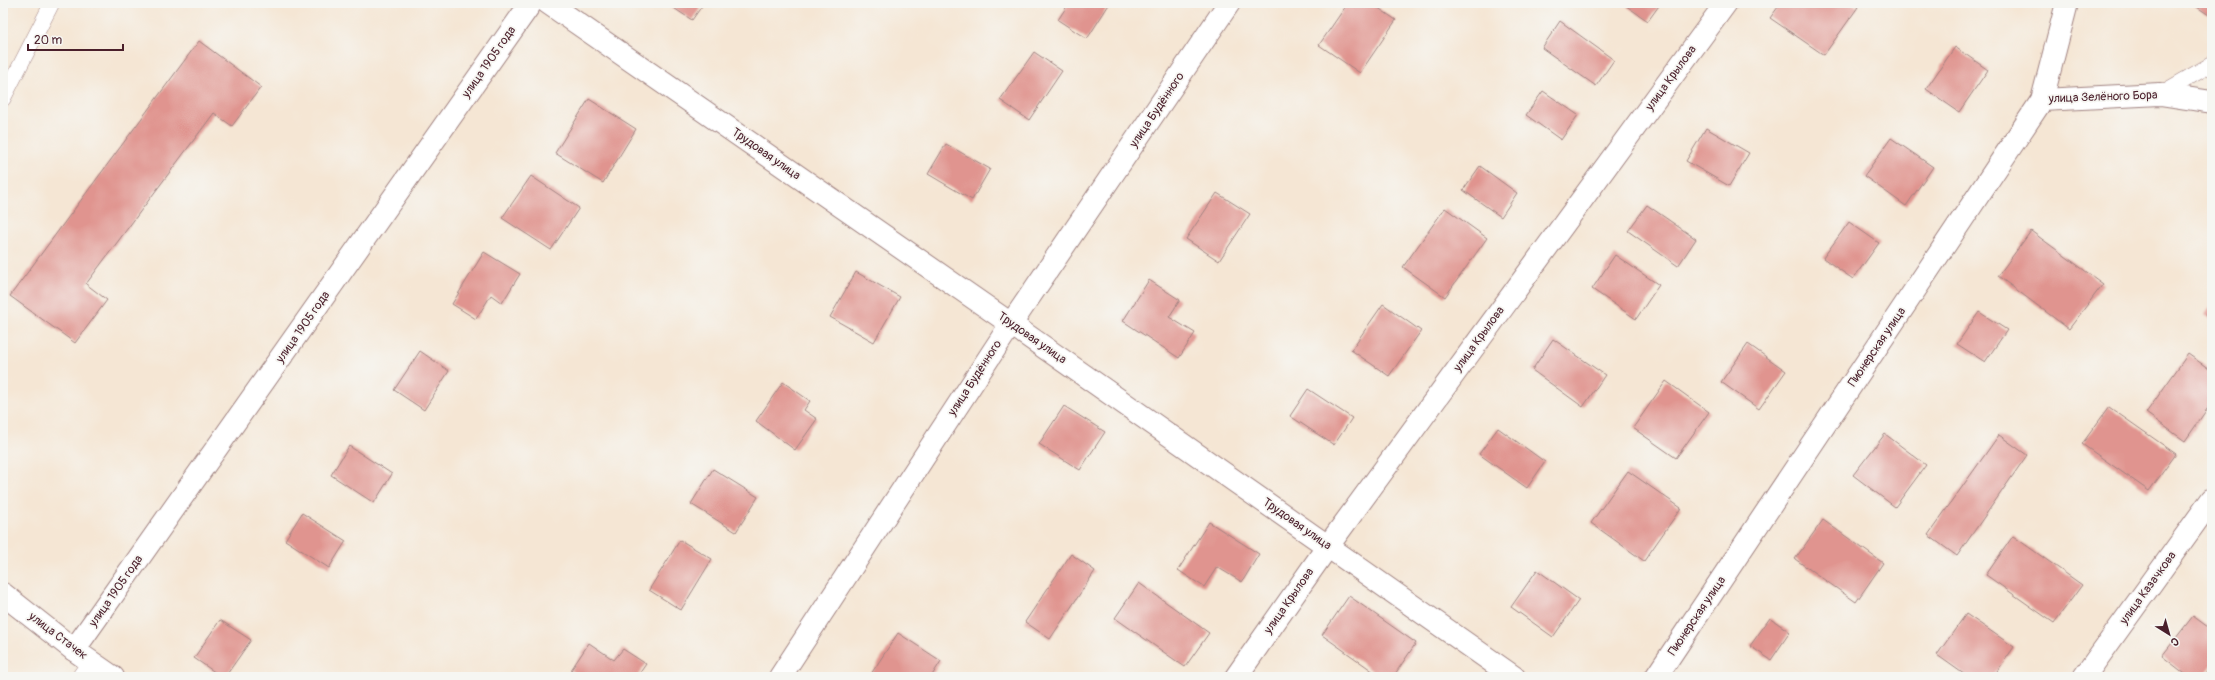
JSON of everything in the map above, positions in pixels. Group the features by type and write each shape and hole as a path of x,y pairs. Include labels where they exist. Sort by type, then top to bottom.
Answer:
{"street":[{"name":"улица 1905 года","path":"81,663 531,3"},
{"name":"Трудовая улица","path":"548,3 570,9 1011,324 1514,677"},
{"name":"улица Будённого","path":"780,677 1011,324 1229,3"},
{"name":"улица Крылова","path":"1236,677 1328,546 1726,3"},
{"name":"Пионерская улица","path":"1656,677 2042,100 2067,3"},
{"name":"улица Зелёного Бора","path":"2042,100 2160,94 2212,102"},
{"name":"улица Казачкова","path":"2084,677 2212,499"},
{"name":"улица Стачек","path":"3,594 81,663 113,677"}],"lane":[{"path":"3,99 52,3"},
{"path":"2160,94 2212,64"}],"building":[{"path":"666,3 704,3 692,20"},
{"path":"1069,3 1110,3 1087,39 1058,20"},
{"path":"1348,3 1371,3 1396,20 1360,73 1319,45"},
{"path":"1622,3 1661,3 1648,21"},
{"path":"1781,3 1852,3 1858,7 1824,55 1770,18"},
{"path":"2191,3 2212,3 2212,17"},
{"path":"1560,21 1614,60 1596,86 1542,48"},
{"path":"199,41 261,87 232,126 214,113 86,284 107,300 75,343 10,296"},
{"path":"1955,47 1988,70 1959,112 1926,89"},
{"path":"1034,52 1062,71 1029,120 1000,100"},
{"path":"1543,91 1578,115 1561,140 1526,115"},
{"path":"589,99 636,129 603,183 555,153"},
{"path":"1706,128 1749,153 1729,186 1686,161"},
{"path":"1891,138 1933,167 1906,206 1864,176"},
{"path":"946,144 990,169 972,200 928,174"},
{"path":"1480,166 1517,193 1501,217 1463,190"},
{"path":"531,176 579,208 551,250 502,218"},
{"path":"1217,193 1250,214 1219,261 1186,239"},
{"path":"1647,205 1696,239 1678,266 1628,231"},
{"path":"1445,208 1487,238 1445,297 1403,267"},
{"path":"1849,222 1879,243 1853,279 1823,258"},
{"path":"2031,231 2103,284 2069,329 1998,276"},
{"path":"484,252 520,274 502,303 491,295 476,319 452,304"},
{"path":"1615,255 1659,285 1636,319 1592,289"},
{"path":"856,272 900,297 874,342 830,317"},
{"path":"1149,280 1180,300 1169,317 1195,333 1179,358 1123,321"},
{"path":"1383,304 1421,331 1389,376 1351,350"},
{"path":"2212,304 2212,320 2205,315"},
{"path":"1979,312 2007,330 1985,362 1957,344"},
{"path":"1553,339 1605,375 1583,407 1532,370"},
{"path":"1748,344 1786,371 1759,409 1721,382"},
{"path":"420,351 449,371 424,410 394,390"},
{"path":"2188,354 2212,371 2212,402 2185,441 2146,413"},
{"path":"1666,381 1709,412 1676,458 1633,428"},
{"path":"783,382 810,401 804,410 817,419 795,450 756,421"},
{"path":"1308,389 1352,418 1334,445 1290,416"},
{"path":"1064,406 1105,432 1080,470 1039,444"},
{"path":"2109,407 2176,454 2149,491 2082,444"},
{"path":"1498,428 1545,462 1527,488 1479,454"},
{"path":"1885,434 1926,465 1895,507 1853,475"},
{"path":"1999,435 2027,455 1957,556 1928,535"},
{"path":"349,446 392,474 374,503 331,475"},
{"path":"713,469 758,497 736,532 691,504"},
{"path":"1628,471 1681,508 1644,561 1591,523"},
{"path":"302,513 346,541 329,568 285,540"},
{"path":"1823,520 1883,563 1856,602 1795,559"},
{"path":"1209,522 1259,554 1242,582 1217,567 1204,587 1178,570"},
{"path":"2013,536 2082,585 2054,623 1986,575"},
{"path":"680,540 712,559 681,610 649,590"},
{"path":"1071,554 1095,571 1050,639 1025,622"},
{"path":"1537,570 1579,600 1553,637 1511,607"},
{"path":"1139,583 1209,633 1185,667 1115,618"},
{"path":"1349,596 1416,643 1393,677 1381,677 1322,635"},
{"path":"1966,614 2014,647 1993,677 1968,677 1937,655"},
{"path":"2193,616 2212,630 2212,665 2203,677 2189,677 2162,656"},
{"path":"1770,618 1790,632 1771,660 1750,646"},
{"path":"220,620 251,640 225,677 222,677 194,658"},
{"path":"898,633 941,661 931,677 869,677"},
{"path":"589,643 614,660 623,649 646,664 637,677 581,677 571,670"}]}
